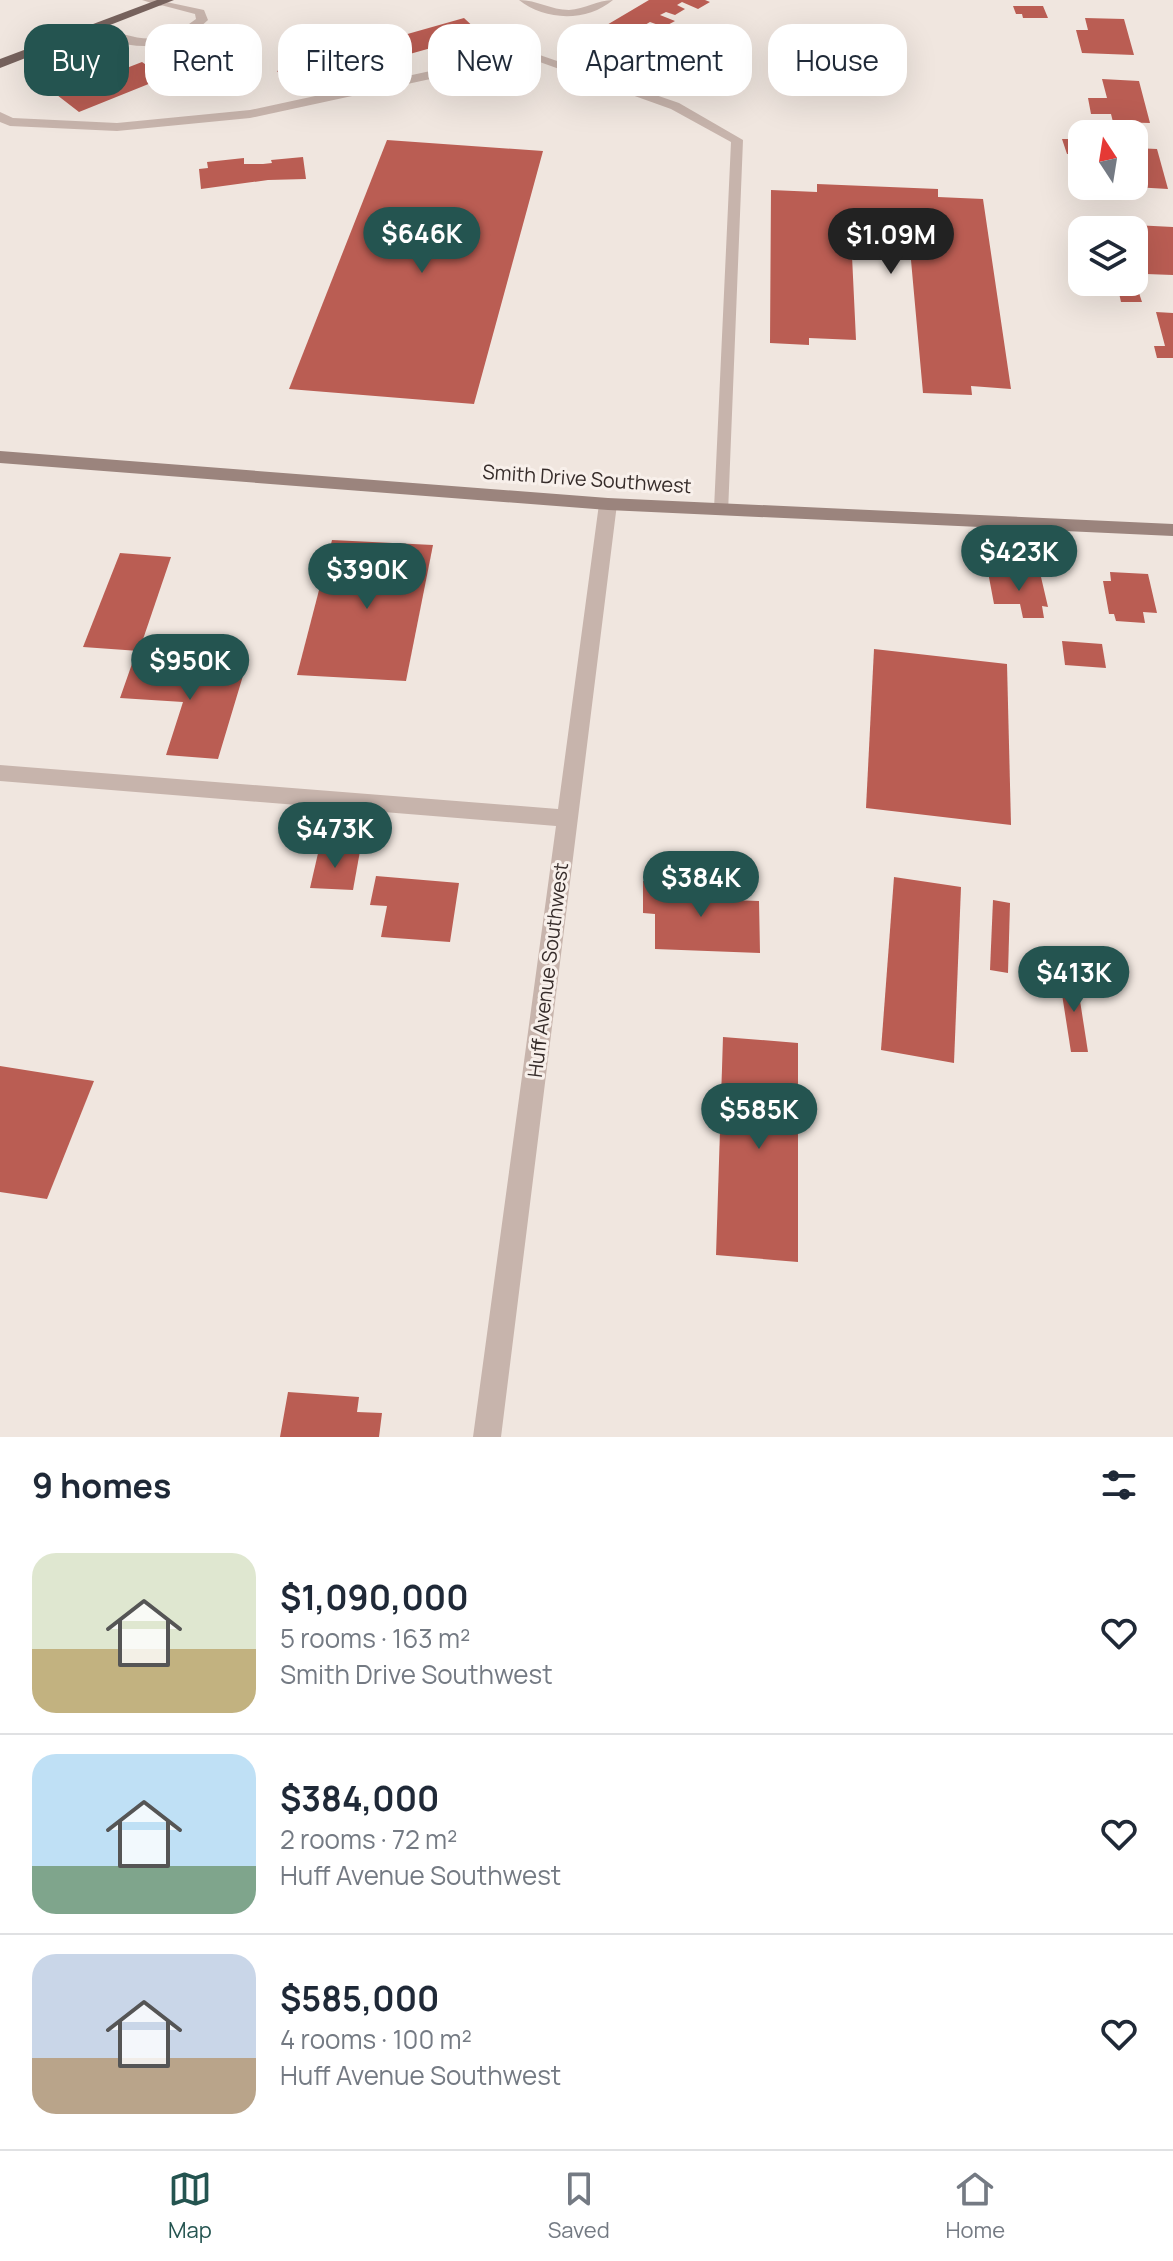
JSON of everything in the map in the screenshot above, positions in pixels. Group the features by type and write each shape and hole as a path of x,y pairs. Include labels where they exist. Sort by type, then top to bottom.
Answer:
{"main road":[{"path":"104,24 159,1"},
{"path":"0,64 24,55"}],"street":[{"path":"0,116 10,122 117,127 250,114 428,75"},
{"name":"Smith Drive Southwest","path":"0,457 608,504 1173,530"},
{"name":"Huff Avenue Southwest","path":"487,1437 608,504"},
{"path":"0,773 568,818"}],"lane":[{"path":"525,0 551,13 574,14 593,9 607,0"},
{"path":"129,41 141,46 172,39 202,20 200,12 159,1"},
{"path":"541,59 675,106 737,140 722,509"}],"building":[{"path":"649,0 710,2 698,9 682,2 677,5 685,9 675,15 666,12 660,15 675,21 670,24 608,24"},
{"path":"1013,6 1043,6 1048,18 1023,18 1022,14 1016,14"},
{"path":"464,18 470,24 443,24"},
{"path":"1085,18 1124,19 1134,55 1082,53 1076,30 1088,30"},
{"path":"428,28 428,49 412,53 412,33"},
{"path":"142,62 145,64 145,85 129,92 129,67"},
{"path":"1102,79 1139,81 1150,123 1148,120 1112,120 1111,114 1091,114 1088,98 1107,98"},
{"path":"58,96 119,96 79,112"},
{"path":"1062,139 1068,139 1067,154"},
{"path":"387,140 543,151 474,404 289,389"},
{"path":"1148,149 1157,149 1168,189 1148,188"},
{"path":"303,157 306,179 268,180 201,189 199,169 208,168 207,162 244,158 244,164 263,164 272,163 271,160"},
{"path":"817,184 938,189 938,197 983,199 1011,389 971,386 972,395 923,393 909,238 851,235 856,340 809,338 809,345 770,343 771,190 817,192"},
{"path":"1148,226 1173,227 1173,275 1148,274"},
{"path":"1120,296 1140,296 1142,302 1121,302"},
{"path":"1156,312 1173,313 1173,358 1157,358 1154,346 1165,346"},
{"path":"332,540 433,545 406,681 297,675"},
{"path":"120,553 171,557 139,651 83,647"},
{"path":"988,572 1041,577 1048,607 1042,606 1044,618 1023,618 1020,604 994,604"},
{"path":"1110,572 1148,574 1157,613 1143,612 1145,623 1116,621 1114,614 1109,614 1103,581 1111,581"},
{"path":"1062,641 1102,644 1106,668 1065,665"},
{"path":"874,649 1007,664 1011,825 866,808"},
{"path":"133,661 245,669 218,759 166,755 183,702 120,698"},
{"path":"319,849 360,851 353,890 310,888"},
{"path":"376,876 459,883 450,942 381,937 387,906 370,905"},
{"path":"894,877 961,887 954,1063 881,1050"},
{"path":"643,881 702,883 702,899 759,901 760,953 655,949 655,914 643,913"},
{"path":"993,900 1010,903 1008,973 990,970"},
{"path":"1059,975 1076,975 1088,1052 1071,1052"},
{"path":"723,1037 798,1043 798,1262 716,1255"},
{"path":"0,1066 94,1081 47,1199 0,1192"},
{"path":"288,1392 359,1397 357,1412 382,1413 379,1437 280,1437"}]}
